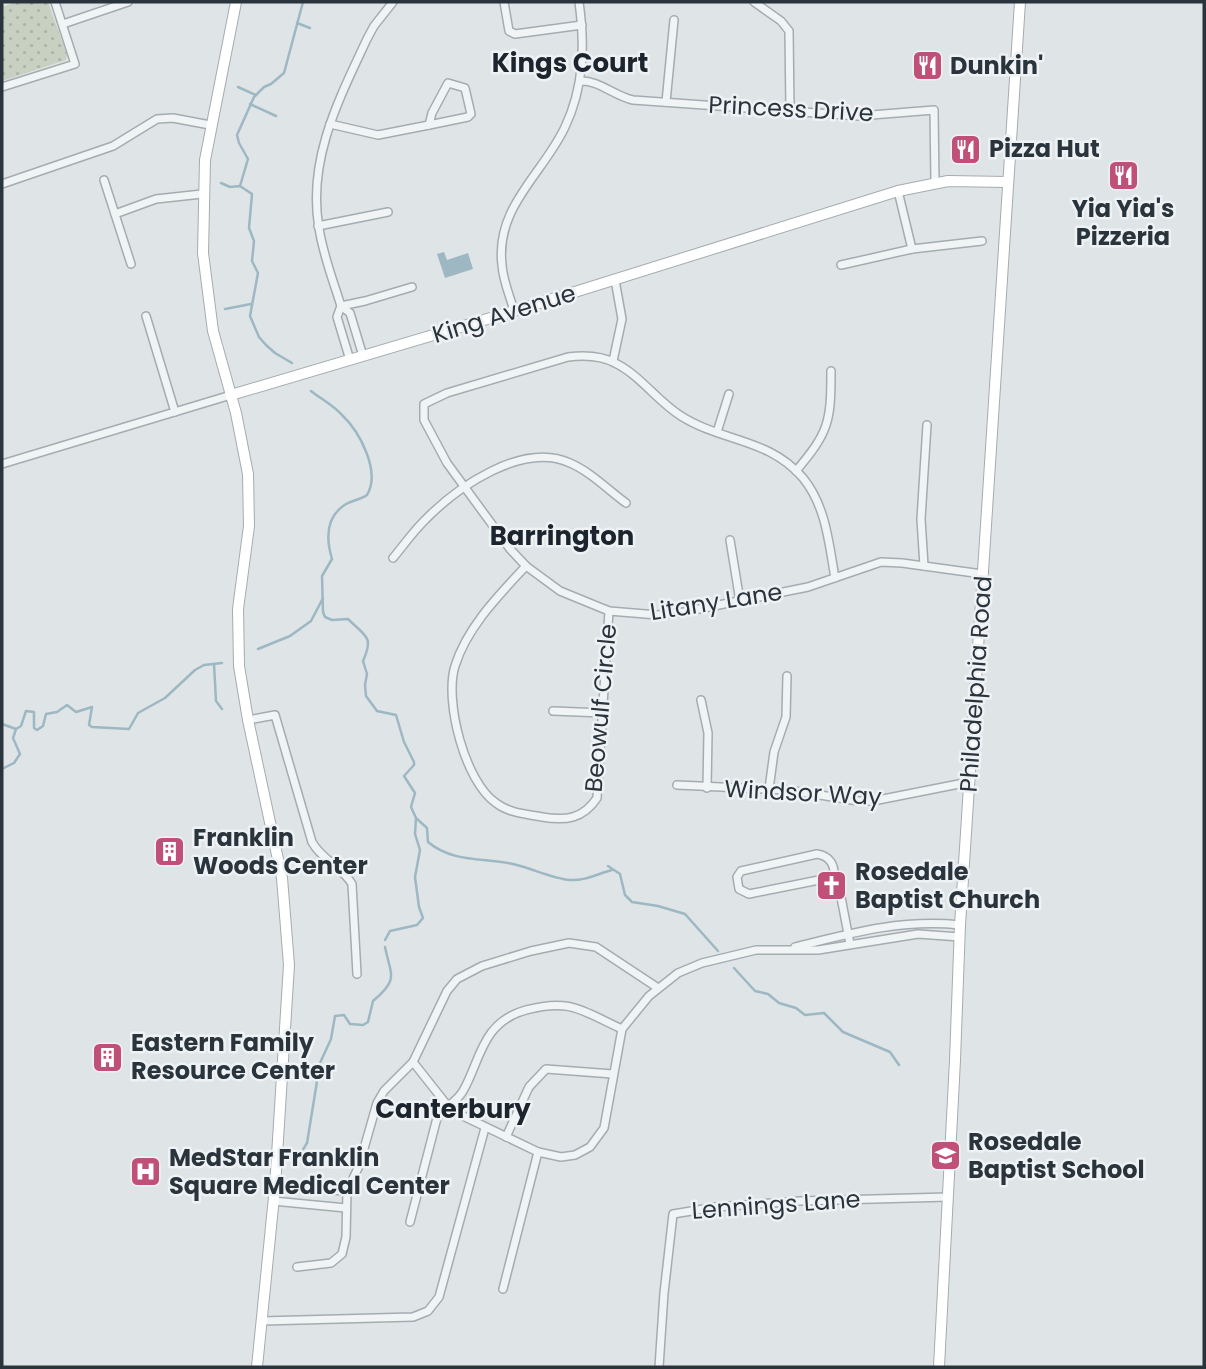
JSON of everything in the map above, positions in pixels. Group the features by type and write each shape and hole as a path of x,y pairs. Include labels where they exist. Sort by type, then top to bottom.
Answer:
{"street":[{"path":"2,87 75,64 55,2"},
{"path":"63,24 128,2"},
{"path":"236,2 210,125 202,194 203,253 208,308 243,441 250,499 238,626 239,666 282,878 288,956 286,1029 275,1187 257,1367"},
{"path":"350,360 337,317 341,306 318,226 316,181 321,150 330,124 367,39 393,2"},
{"path":"504,2 509,31 515,34 582,25"},
{"path":"514,311 501,262 502,239 508,216 524,188 556,145 572,111 580,81 583,49 579,2"},
{"path":"754,2 781,21 789,31 790,110"},
{"name":"Philadelphia Road","path":"939,1367 960,925 1020,2"},
{"path":"666,102 674,20"},
{"name":"Princess Drive","path":"580,81 593,81 623,98 666,102 859,116 934,110 934,183"},
{"path":"330,124 378,135 429,125 468,117 471,108 465,88 448,83 432,113 429,125"},
{"path":"2,184 113,146 157,119 173,118 210,125"},
{"path":"104,180 131,264"},
{"name":"King Avenue","path":"2,464 514,311 898,191 959,180 1007,182"},
{"path":"898,191 912,249"},
{"path":"115,214 156,199 202,194"},
{"path":"318,226 388,212"},
{"path":"841,265 912,249 982,241"},
{"path":"615,280 622,319 613,362 631,373 674,412 692,422 766,449 782,458 796,471 820,506 835,578"},
{"path":"341,306 365,302 412,286"},
{"path":"341,306 350,313 363,356"},
{"path":"146,316 175,412"},
{"name":"Litany Lane","path":"613,362 587,356 568,357 447,393 424,404 424,420 431,435 464,487 526,566 560,590 609,611 658,615 808,587 881,562 982,574"},
{"path":"796,471 817,447 825,433 830,407 831,371"},
{"path":"717,432 729,394"},
{"path":"924,566 921,519 927,425"},
{"path":"393,558 422,523 464,487 509,464 531,458 555,458 569,462 584,470 626,503"},
{"path":"730,540 740,601"},
{"name":"Beowulf Circle","path":"526,566 485,613 465,644 454,667 451,684 454,717 476,781 497,804 517,813 560,820 582,814 597,798 609,611"},
{"path":"769,789 774,752 786,717 787,676"},
{"path":"701,700 708,733 707,788"},
{"path":"553,711 603,713"},
{"path":"248,720 275,715 312,842 352,884 358,974"},
{"name":"Windsor Way","path":"677,785 807,792 873,801 969,782"},
{"path":"834,877 749,894 740,889 737,877 741,871 817,854 824,856 831,862 840,892 850,944"},
{"path":"784,950 849,933 907,922 960,925"},
{"path":"413,1062 447,1105 461,1115 538,1152 561,1157 575,1155 590,1147 598,1138 608,1111 622,1029 658,988 678,973 702,963 756,950 818,950 918,934 960,937"},
{"path":"297,1267 331,1263 345,1250 347,1191 359,1166 377,1103 384,1091 413,1062 451,985 464,974 507,958 557,945 586,944 607,952 658,988"},
{"path":"410,1222 437,1118 463,1091 492,1031 510,1016 551,1004 570,1005 622,1029"},
{"path":"506,1137 529,1087 546,1069 613,1074"},
{"path":"262,1321 413,1317 428,1311 439,1297 448,1272 485,1128"},
{"path":"503,1289 538,1152"},
{"path":"275,1187 347,1191"},
{"name":"Lennings Lane","path":"659,1367 673,1214 716,1207 800,1201 948,1197"},
{"path":"273,1201 346,1208"}],"green space":[{"path":"16,2 48,2 67,55 66,60 2,81 2,7"}],"water":[{"path":"444,252 447,260 468,253 473,269 445,278 437,254"}],"waterway":[{"path":"240,186 248,159 237,135 254,97 284,73 303,2"},
{"path":"297,23 310,28"},
{"path":"238,87 256,95"},
{"path":"250,104 276,116"},
{"path":"221,183 230,187 240,186 252,194 249,228 254,241 252,261 258,273 250,316 259,337 266,345 292,363"},
{"path":"225,309 251,304"},
{"path":"311,391 349,422 362,442 372,475 367,495 339,509 331,522 328,536 332,559 322,576 323,612 325,617 332,620 348,619 368,641 363,661 367,674 366,696 377,711 396,715 404,742 414,762 404,776 415,793 411,807 416,818 427,828 428,842 460,857 517,865 570,880 612,870"},
{"path":"258,649 290,636 311,621 323,598"},
{"path":"2,769 14,763 20,754 13,738 26,711 34,712 34,728 37,730 43,726 46,714 57,712 67,705 76,712 92,707 89,725 92,727 129,729 138,713 165,698 195,670 204,665 222,663"},
{"path":"214,664 216,701 222,709"},
{"path":"2,724 16,729"},
{"path":"385,940 390,931 417,925 423,918 415,877 420,850 415,834 416,818"},
{"path":"608,866 620,874 625,895 632,902 685,914 718,951"},
{"path":"299,1156 307,1143 320,1063 331,1039 335,1016 344,1015 350,1024 363,1025 368,1022 373,1001 390,982 391,971 385,947"},
{"path":"734,968 755,991 768,994 779,1003 796,1008 805,1015 824,1013 843,1032 890,1052 899,1065"}],"place":[{"name":"Dunkin'","path":"927,66"},
{"name":"Pizza Hut","path":"966,149"},
{"name":"Yia Yia's Pizzeria","path":"1123,175"},
{"name":"Franklin Woods Center","path":"170,852"},
{"name":"Rosedale Baptist Church","path":"832,886"},
{"name":"Eastern Family Resource Center","path":"108,1057"},
{"name":"Rosedale Baptist School","path":"945,1156"},
{"name":"MedStar Franklin Square Medical Center","path":"146,1172"}],"district":[{"name":"Kings Court","path":"570,63"},
{"name":"Barrington","path":"562,536"},
{"name":"Canterbury","path":"453,1109"}]}
